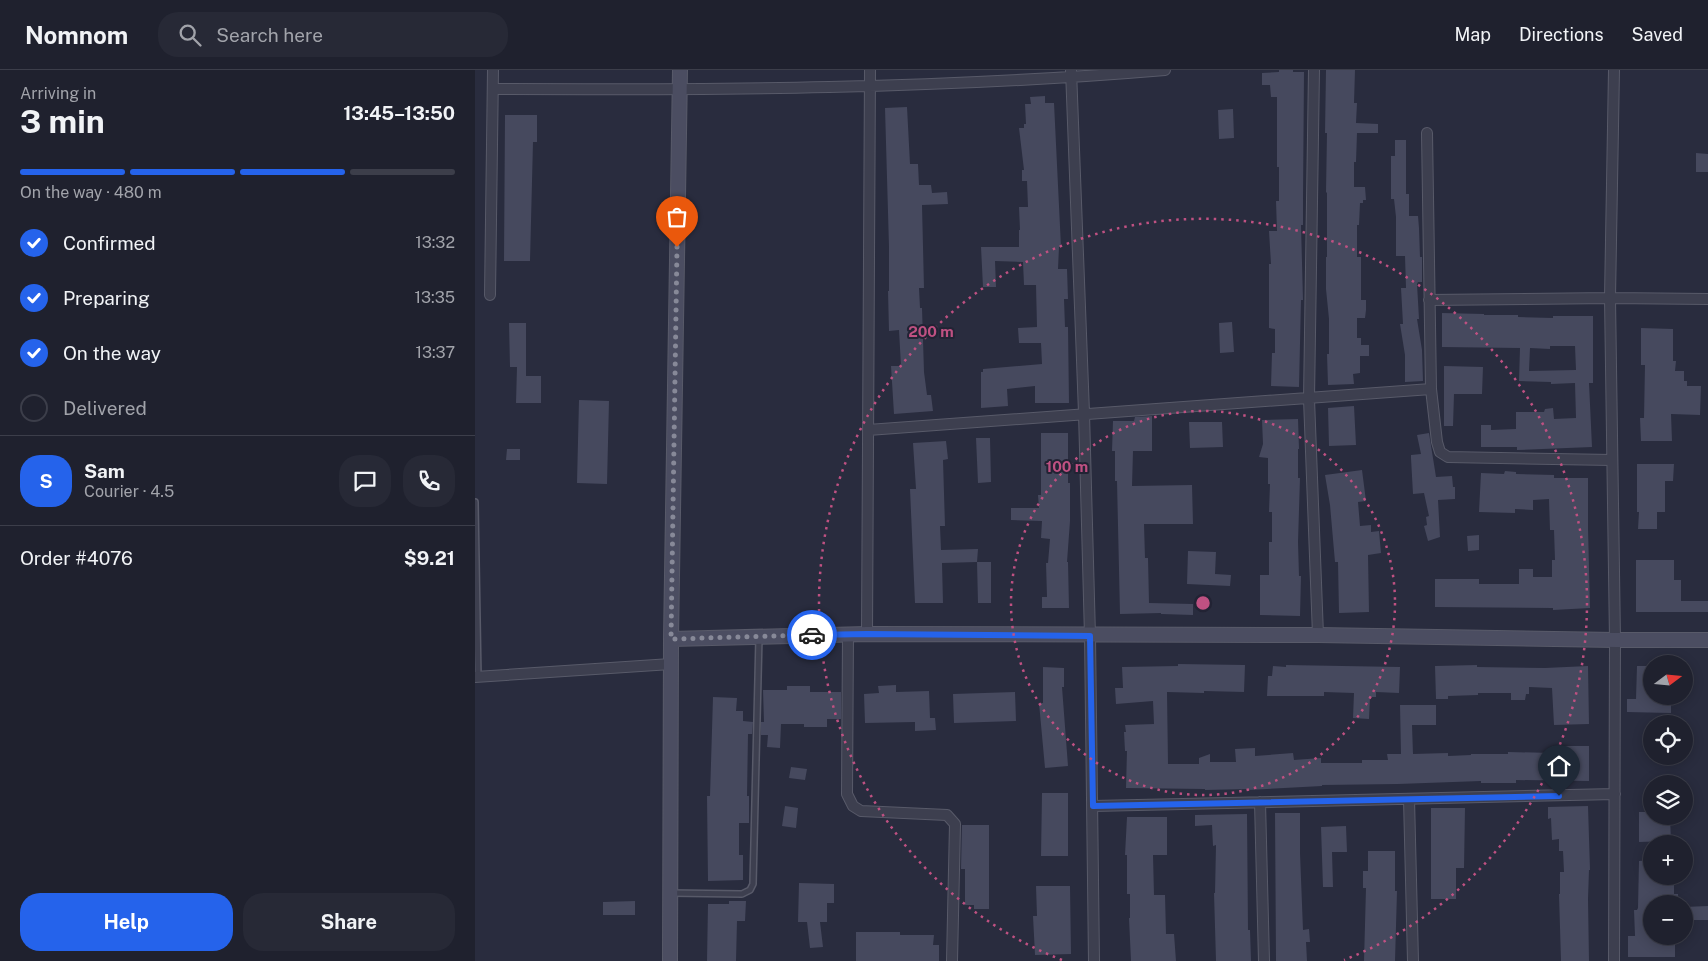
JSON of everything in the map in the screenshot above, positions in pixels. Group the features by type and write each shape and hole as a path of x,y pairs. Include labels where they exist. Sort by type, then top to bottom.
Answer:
{"street":[{"path":"490,295 493,70"},
{"path":"670,961 671,639 680,70"},
{"path":"867,634 870,70"},
{"path":"493,90 869,87 1165,70"},
{"path":"1314,70 1309,399 1318,635"},
{"path":"1614,70 1610,298 1615,640 1614,961"},
{"path":"1071,74 1084,413 1090,636 1094,961"},
{"path":"1427,133 1431,389 1437,442 1440,452 1448,457 1612,460"},
{"path":"1429,300 1708,299"},
{"path":"868,430 1431,389"},
{"path":"849,634 847,794 853,806 861,811 947,815 955,824 952,961"},
{"path":"671,639 867,634 1090,636 1318,635 1708,640"},
{"path":"477,677 671,664"},
{"path":"1093,806 1615,794"},
{"path":"1409,799 1413,961"},
{"path":"1260,802 1264,961"}],"lane":[{"path":"475,502 477,677"},
{"path":"670,893 742,894 750,890 753,884 759,637"}],"building":[{"path":"1279,70 1304,72 1303,225 1301,225 1303,300 1301,300 1299,387 1271,386 1272,353 1275,353 1275,329 1269,328 1269,264 1271,264 1269,231 1277,231 1276,201 1279,201 1277,97 1271,97 1270,85 1262,85 1262,73 1279,72"},
{"path":"1326,70 1355,70 1354,103 1357,103 1356,123 1378,124 1378,133 1357,133 1356,162 1354,162 1354,187 1365,187 1366,200 1360,203 1359,225 1357,225 1357,257 1361,257 1361,300 1366,300 1366,310 1365,318 1357,318 1357,338 1361,338 1361,345 1369,345 1369,356 1360,356 1360,373 1353,374 1354,384 1328,385"},
{"path":"1045,96 1045,103 1054,103 1061,247 1059,247 1058,269 1067,269 1068,299 1064,299 1065,327 1068,327 1069,403 1035,403 1035,386 1007,389 1008,406 981,408 981,372 983,372 983,369 1042,364 1041,343 1019,343 1018,328 1037,327 1036,285 1024,285 1023,262 995,261 996,287 983,287 981,247 1019,247 1019,207 1028,207 1027,181 1022,181 1022,170 1024,170 1019,128 1024,128 1024,124 1026,124 1025,104 1031,104 1030,97"},
{"path":"907,107 910,164 918,164 919,185 931,185 932,193 947,192 948,204 922,205 924,288 919,288 920,308 922,308 924,372 927,395 931,395 933,411 894,414 891,366 901,366 899,330 889,331 889,247 885,108"},
{"path":"1233,109 1234,138 1219,139 1218,110"},
{"path":"505,115 537,115 537,142 533,142 530,261 504,261"},
{"path":"1395,140 1406,140 1406,194 1409,194 1409,216 1418,216 1420,257 1422,257 1422,282 1417,284 1419,319 1417,319 1422,350 1423,381 1405,382 1405,355 1400,324 1403,324 1401,288 1406,288 1405,256 1396,256 1396,217 1394,199 1391,199 1391,156 1395,156"},
{"path":"1696,153 1708,154 1708,172 1696,172"},
{"path":"1442,313 1553,318 1553,316 1593,316 1593,383 1589,383 1592,447 1517,450 1517,447 1481,447 1481,425 1491,425 1491,430 1516,429 1516,412 1544,412 1545,409 1553,408 1554,419 1576,418 1575,383 1551,384 1551,382 1519,381 1520,348 1442,347","holes":["1550,346 1575,346 1576,370 1529,371 1530,348 1550,349"]},
{"path":"1232,322 1234,352 1220,353 1219,323"},
{"path":"509,323 526,323 526,376 541,376 541,403 516,403 517,367 510,367"},
{"path":"1641,328 1673,329 1673,361 1676,361 1675,371 1684,371 1684,381 1687,381 1687,386 1701,386 1700,415 1671,414 1672,441 1641,441 1640,418 1644,418 1645,365 1641,365"},
{"path":"1444,366 1483,367 1482,394 1454,394 1453,426 1444,426"},
{"path":"579,400 609,401 607,484 577,483"},
{"path":"1354,406 1356,445 1329,446 1328,408"},
{"path":"1152,416 1152,451 1133,451 1132,486 1192,485 1193,524 1144,524 1145,558 1148,558 1149,603 1193,604 1193,615 1161,613 1120,614 1117,481 1115,481 1115,451 1112,451 1113,421 1134,421 1135,417"},
{"path":"1298,419 1300,616 1260,615 1260,575 1269,575 1269,542 1272,542 1272,512 1269,512 1270,484 1268,484 1268,458 1259,457 1263,444 1262,420"},
{"path":"1189,422 1222,422 1223,447 1190,448"},
{"path":"1041,433 1068,433 1070,521 1067,562 1069,608 1042,608 1042,597 1047,597 1046,563 1048,563 1050,539 1041,538 1042,521 1011,520 1011,508 1039,508 1038,495 1041,495"},
{"path":"1429,433 1436,477 1452,476 1453,487 1455,487 1455,499 1438,500 1440,537 1428,541 1424,526 1427,525 1426,517 1429,516 1424,493 1413,494 1411,455 1421,454 1417,435"},
{"path":"976,438 990,438 991,482 978,483"},
{"path":"946,441 948,459 943,460 945,526 940,526 941,550 978,549 977,562 942,563 943,603 915,603 910,489 916,489 913,443"},
{"path":"507,449 520,449 520,460 506,460"},
{"path":"1637,464 1674,464 1673,481 1665,481 1665,512 1657,512 1657,529 1638,529"},
{"path":"1362,470 1366,501 1358,502 1360,526 1371,525 1371,532 1379,531 1381,553 1368,555 1369,612 1339,613 1338,562 1335,562 1330,505 1325,475"},
{"path":"1505,471 1516,472 1516,474 1554,475 1554,478 1588,478 1590,608 1553,610 1553,608 1435,607 1435,579 1479,579 1479,584 1519,584 1519,569 1533,569 1533,577 1552,577 1552,560 1555,560 1554,530 1550,530 1549,499 1533,500 1533,510 1515,509 1515,513 1479,512 1481,473 1504,474"},
{"path":"1479,535 1479,550 1468,551 1467,536"},
{"path":"1188,551 1216,552 1215,574 1231,575 1230,586 1187,584"},
{"path":"1636,560 1674,560 1674,580 1681,580 1681,601 1708,601 1708,612 1636,612"},
{"path":"977,562 991,562 991,603 978,603"},
{"path":"1178,664 1245,665 1244,692 1167,692 1168,764 1199,764 1199,758 1210,754 1210,762 1236,762 1235,749 1255,748 1255,756 1293,753 1294,760 1321,758 1321,763 1362,763 1362,760 1388,760 1387,754 1401,754 1400,705 1436,705 1436,725 1412,725 1413,754 1448,753 1448,756 1508,754 1508,752 1552,753 1552,746 1589,746 1589,781 1516,780 1516,783 1481,783 1481,781 1322,785 1248,790 1126,788 1127,751 1125,751 1125,725 1154,724 1153,701 1116,704 1115,688 1123,688 1122,667 1178,666"},
{"path":"1286,665 1400,667 1399,693 1376,692 1376,697 1370,697 1369,719 1353,718 1354,693 1324,692 1324,696 1267,696 1268,676 1272,676 1273,666 1286,667"},
{"path":"1477,665 1477,667 1545,668 1588,666 1589,724 1554,725 1552,688 1529,687 1529,694 1526,694 1525,700 1511,700 1511,693 1478,693 1478,695 1448,696 1448,699 1436,699 1435,666"},
{"path":"1637,666 1643,666 1643,705 1671,705 1671,713 1627,712 1627,699 1636,699"},
{"path":"1043,667 1064,668 1064,687 1062,687 1068,766 1045,768 1039,703 1043,703"},
{"path":"896,685 896,692 929,691 930,718 935,718 936,730 915,731 915,722 865,723 864,694 879,693 878,686"},
{"path":"787,686 810,686 810,692 841,692 841,719 827,719 827,727 781,724 780,748 767,747 768,735 761,735 761,722 764,722 763,690 787,690"},
{"path":"1015,692 1016,721 954,723 953,694"},
{"path":"713,697 737,698 736,711 743,711 743,721 753,722 752,734 748,734 747,796 749,796 749,823 739,823 739,855 743,855 743,880 708,881 707,796 710,796"},
{"path":"791,767 807,769 805,780 789,778"},
{"path":"1042,793 1068,793 1068,856 1041,856"},
{"path":"785,806 798,808 796,828 782,826"},
{"path":"1588,806 1590,870 1588,899 1589,961 1561,961 1559,894 1560,872 1564,872 1563,851 1559,851 1559,839 1552,840 1551,818 1548,819 1548,807"},
{"path":"1431,808 1465,808 1464,868 1456,868 1456,899 1431,899"},
{"path":"1639,812 1643,812 1643,825 1670,825 1671,835 1643,835 1643,842 1639,842"},
{"path":"1275,813 1300,813 1303,930 1309,929 1310,942 1306,942 1307,961 1276,961"},
{"path":"1247,814 1248,930 1250,930 1251,961 1216,961 1214,893 1216,845 1213,846 1212,825 1195,826 1195,815"},
{"path":"1127,817 1167,817 1167,855 1153,855 1154,895 1165,895 1166,934 1174,934 1176,961 1131,961 1130,894 1127,894 1127,855 1125,855"},
{"path":"962,825 989,825 989,909 974,909 974,905 965,905 965,869 961,869"},
{"path":"1346,826 1347,852 1332,852 1333,887 1323,887 1321,827"},
{"path":"1368,851 1395,851 1395,891 1397,891 1395,961 1364,961 1366,888 1363,888 1363,871 1368,871"},
{"path":"1639,861 1643,861 1643,885 1674,885 1674,894 1678,894 1643,895 1643,945 1675,945 1675,957 1628,957 1628,936 1635,936 1634,910 1638,908"},
{"path":"799,883 834,884 834,903 827,903 827,922 820,922 823,947 810,948 807,922 798,922"},
{"path":"1036,886 1070,886 1071,954 1035,955 1033,916 1037,916"},
{"path":"635,901 635,915 603,915 603,902"},
{"path":"729,901 746,901 745,921 737,921 736,961 707,961 708,904 729,904"},
{"path":"1708,906 1708,920 1693,920 1693,907"},
{"path":"856,932 900,932 900,935 934,935 933,945 939,945 939,961 856,961"}],"way so far":[{"path":"677,247 671,639 812,635"}],"route":[{"path":"812,635 1090,636 1093,806 1559,796"}]}
